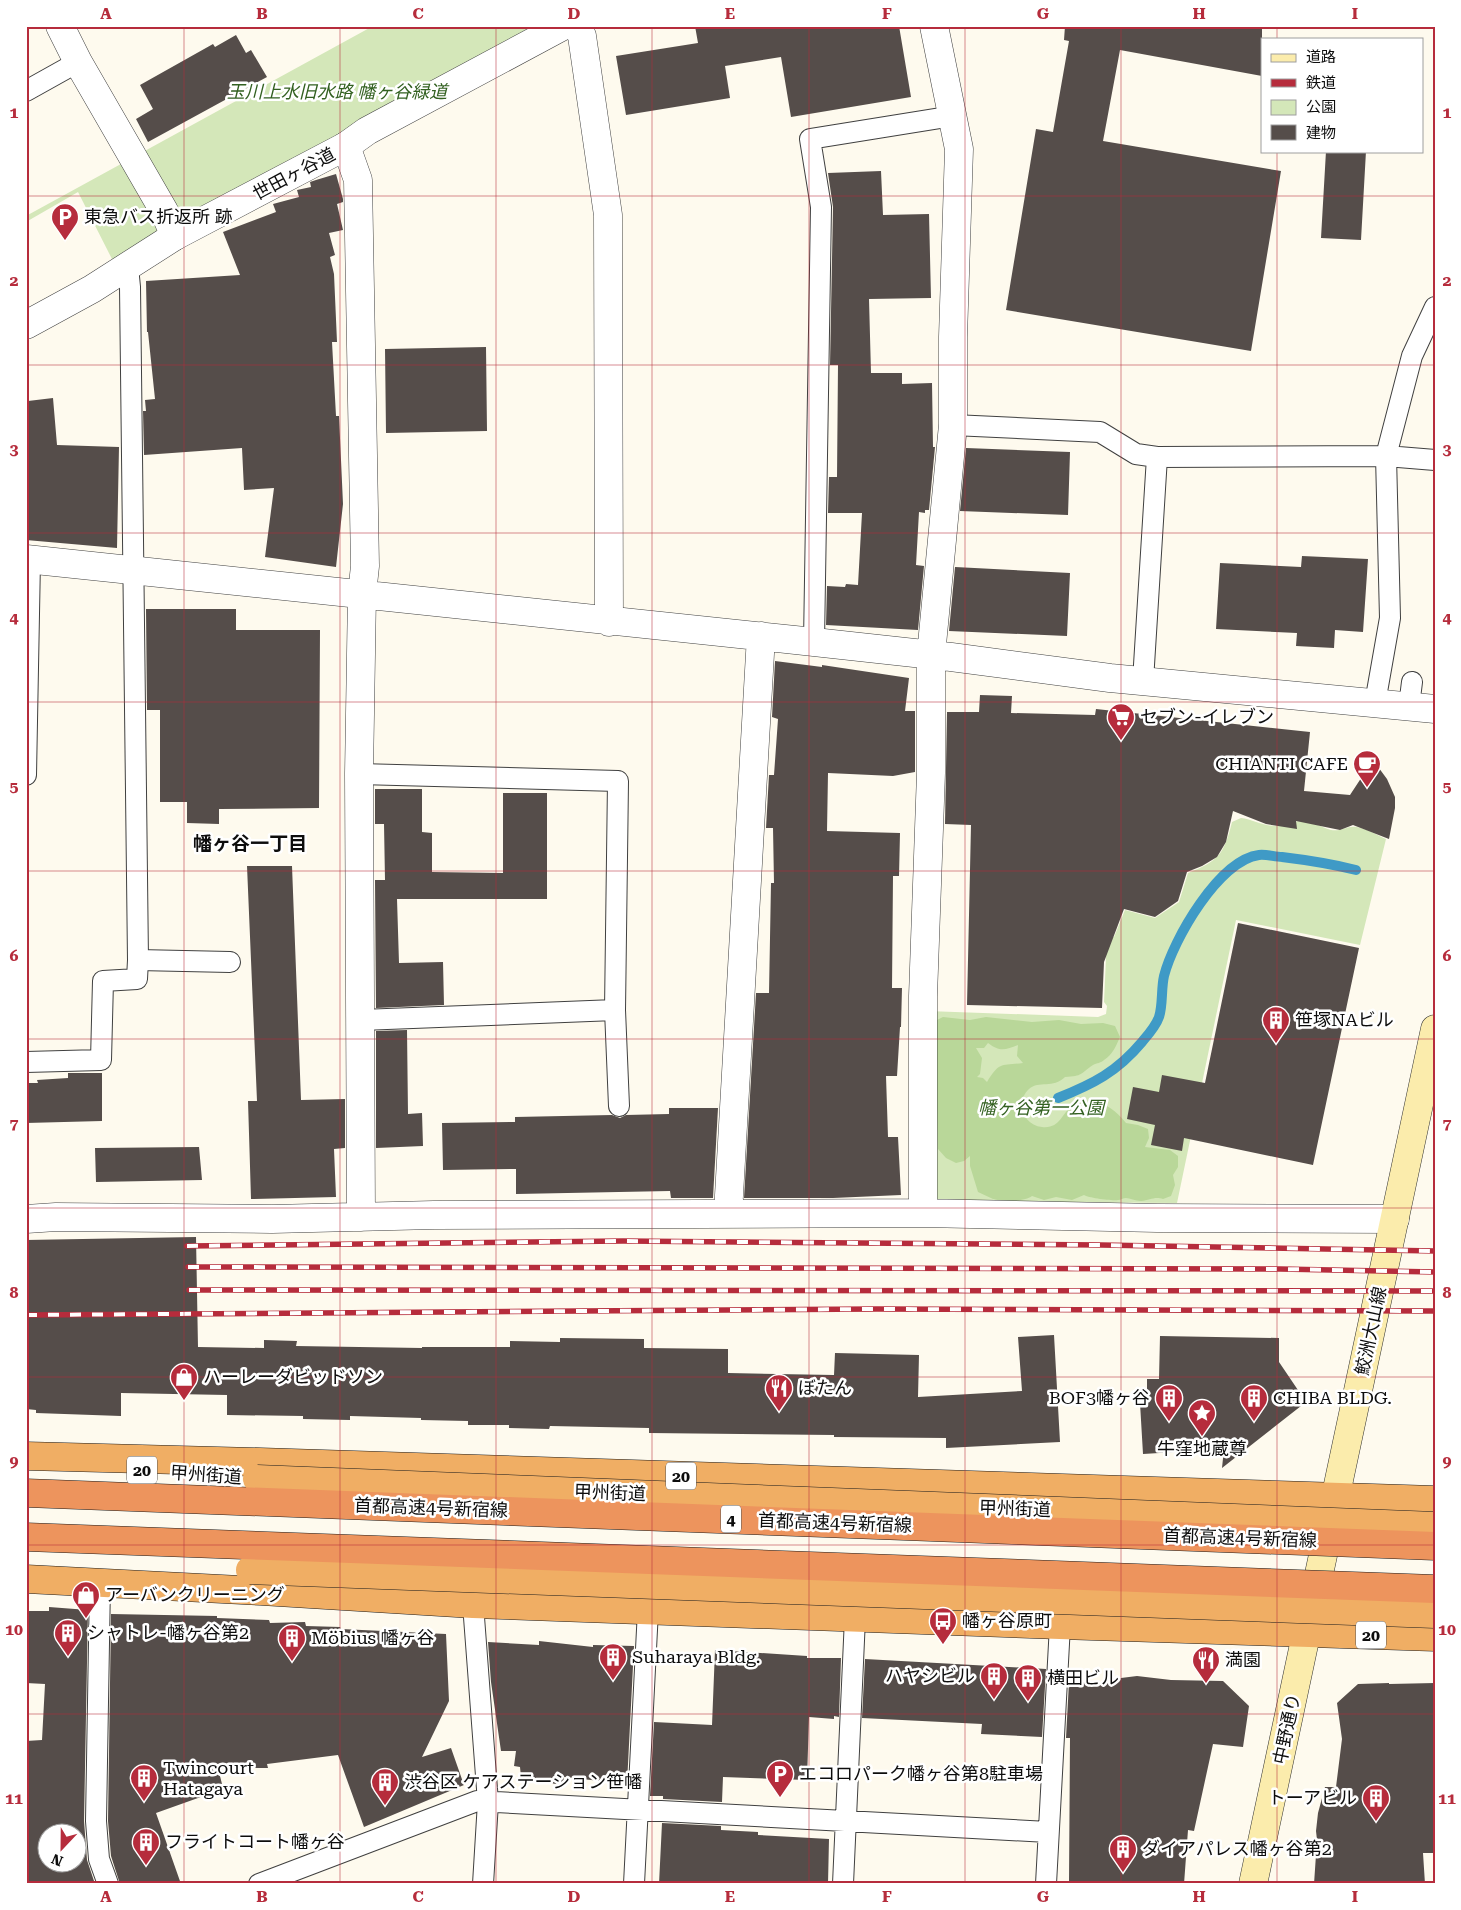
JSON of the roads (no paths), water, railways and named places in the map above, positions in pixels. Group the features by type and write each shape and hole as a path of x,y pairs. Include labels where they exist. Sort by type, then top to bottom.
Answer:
{"highway":[{"name":"20","path":"26,1456 270,1462 1435,1500"},
{"name":"甲州街道","path":"26,1462 257,1479 1435,1526"},
{"name":"首都高速4号新宿線","path":"26,1493 1435,1546"},
{"path":"26,1537 1435,1588"},
{"name":"20","path":"26,1573 250,1570 1435,1614"},
{"name":"20","path":"26,1579 473,1604 1435,1636"}],"main road":[{"name":"鮫洲大山線","path":"1308,1633 1435,1029"},
{"name":"中野通り","path":"1253,1884 1308,1633"}],"street":[{"path":"60,26 78,62 156,196 175,236"},
{"name":"世田ヶ谷道","path":"26,324 92,289 175,236 346,146 367,131 563,26"},
{"path":"577,26 582,36 608,215 609,622"},
{"path":"923,1213 923,996 931,772 931,655 953,425 953,337 959,149 934,26"},
{"path":"346,146 358,180 365,566 362,594 359,774 361,1217"},
{"path":"28,560 362,594 609,622 761,636 1143,681 1375,703 1418,699"},
{"path":"728,1213 761,636"},
{"path":"26,1219 56,1217 272,1219 728,1213 923,1213 1395,1219"}],"lane":[{"path":"26,91 78,62"},
{"path":"814,642 821,207 810,139 953,116"},
{"path":"26,1062 101,1060 103,981 137,979 134,570 130,288 128,267"},
{"path":"1375,703 1390,618 1386,456 1412,356 1435,307"},
{"path":"953,425 1100,432 1136,454 1157,457 1386,456 1435,460"},
{"path":"1143,681 1157,457"},
{"path":"26,776 28,560"},
{"path":"359,774 618,781 614,1010 619,1106"},
{"path":"138,960 230,962"},
{"path":"361,1020 614,1010"},
{"path":"100,1583 96,1821 99,1859 108,1884"},
{"path":"473,1604 488,1802 482,1884"},
{"path":"634,1884 648,1610"},
{"path":"843,1884 855,1618"},
{"path":"1046,1884 1060,1625"},
{"path":"259,1884 477,1800 1048,1832"}],"waterway":[{"path":"1058,1098 1082,1088 1114,1069 1133,1052 1152,1030 1159,1017 1164,976 1177,943 1187,923 1200,904 1229,871 1244,860 1259,855 1310,861 1356,870"}],"railway":[{"path":"187,1246 623,1241 1101,1245 1435,1251"},
{"path":"188,1267 1280,1269 1435,1272"},
{"path":"189,1290 1435,1291"},
{"path":"26,1315 877,1309 1435,1311"}],"place":[{"name":"東急バス折返所 跡","path":"65,241"},
{"name":"セブン-イレブン","path":"1121,741"},
{"name":"CHIANTI CAFE","path":"1367,788"},
{"name":"笹塚NAビル","path":"1276,1044"},
{"name":"ハーレーダビッドソン","path":"184,1401"},
{"name":"ぼたん","path":"779,1412"},
{"name":"BOF3幡ヶ谷","path":"1169,1422"},
{"name":"CHIBA BLDG.","path":"1254,1422"},
{"name":"牛窪地蔵尊","path":"1202,1437"},
{"name":"アーバンクリーニング","path":"86,1619"},
{"name":"幡ヶ谷原町","path":"943,1645"},
{"name":"シャトレ-幡ヶ谷第2","path":"68,1657"},
{"name":"Möbius 幡ヶ谷","path":"292,1662"},
{"name":"Suharaya Bldg.","path":"613,1681"},
{"name":"満園","path":"1206,1684"},
{"name":"ハヤシビル","path":"994,1700"},
{"name":"横田ビル","path":"1028,1702"},
{"name":"エコロパーク幡ヶ谷第8駐車場","path":"780,1798"},
{"name":"Twincourt Hatagaya","path":"144,1802"},
{"name":"渋谷区 ケアステーション笹幡","path":"385,1806"},
{"name":"トーアビル","path":"1376,1822"},
{"name":"フライトコート幡ヶ谷","path":"146,1866"},
{"name":"ダイアパレス幡ヶ谷第2","path":"1123,1873"}],"district":[{"name":"幡ヶ谷一丁目","path":"250,843"}],"park label":[{"name":"玉川上水旧水路 幡ヶ谷緑道","path":"337,92"},
{"name":"幡ヶ谷第一公園","path":"1041,1108"}]}
